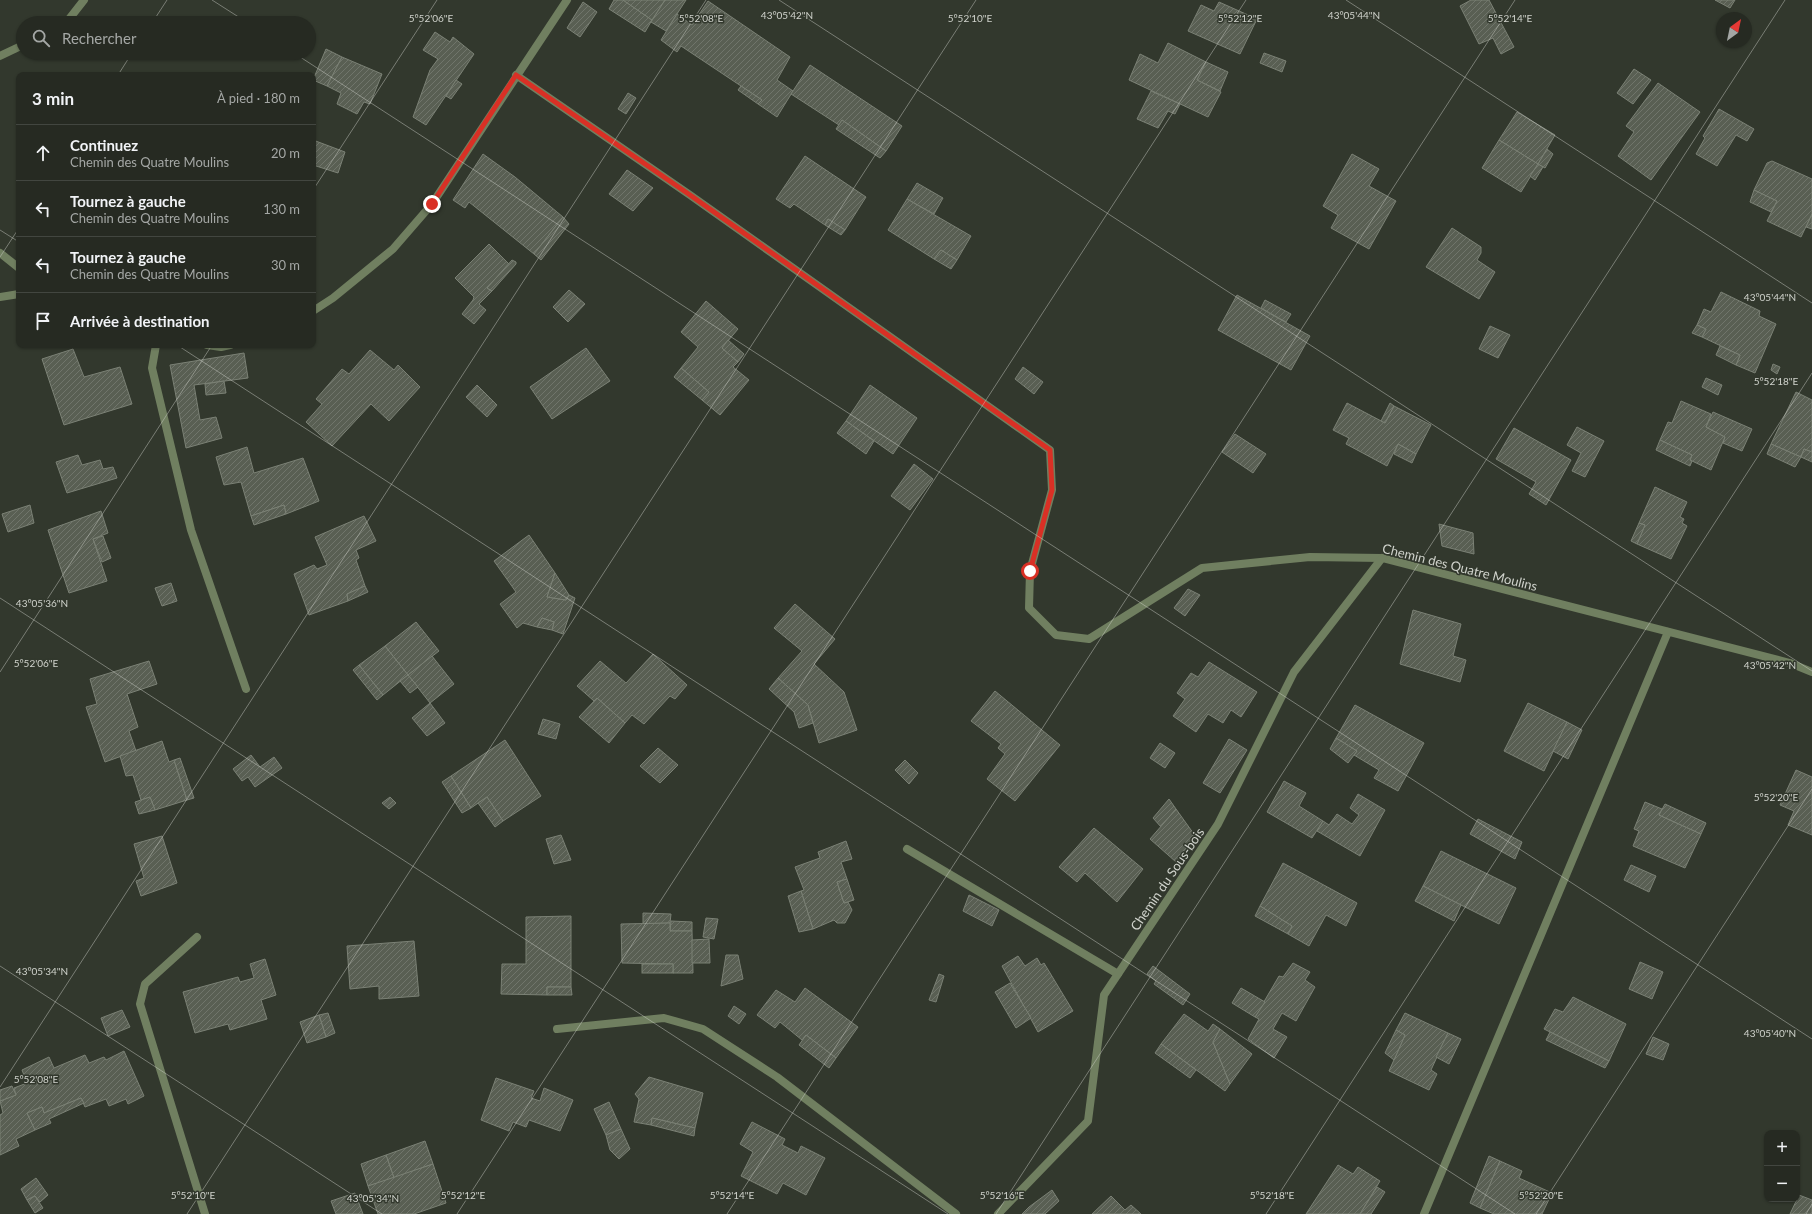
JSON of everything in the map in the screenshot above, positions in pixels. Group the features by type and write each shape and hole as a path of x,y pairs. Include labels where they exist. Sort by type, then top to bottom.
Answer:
{"street":[{"path":"71,16 84,0"},
{"path":"316,309 334,298 393,249 427,209 567,0"},
{"path":"0,56 16,48"},
{"name":"Chemin des Quatre Moulins","path":"516,75 1050,450 1052,490 1030,571 1029,608 1056,635 1089,639 1202,568 1310,557 1382,558 1790,663 1812,672"},
{"path":"0,253 16,266"},
{"path":"0,297 16,294"},
{"path":"155,348 152,368 191,530 246,689"},
{"name":"Chemin du Sous-bois","path":"998,1214 1088,1121 1104,995 1218,824 1294,672 1382,558"},
{"path":"1424,1214 1668,632"},
{"path":"907,849 1118,974"},
{"path":"197,937 145,984 140,1004 205,1214"},
{"path":"557,1029 664,1018 703,1029 777,1077 956,1214"}],"building":[{"path":"614,0 623,0 652,20 645,32 609,9"},
{"path":"623,0 665,0 652,20"},
{"path":"665,0 686,0 666,31 651,22"},
{"path":"1471,0 1489,0 1514,47 1501,54 1493,38 1479,44 1460,6"},
{"path":"1715,0 1735,0 1730,8"},
{"path":"708,1 790,57 777,80 793,91 777,117 758,104 762,100 681,46 677,52 661,40 677,14 692,25"},
{"path":"583,2 597,12 580,37 567,28"},
{"path":"1219,2 1257,19 1240,54 1188,31 1201,5 1214,11"},
{"path":"435,32 450,42 453,37 474,54 426,125 413,117 430,70 438,59 423,50"},
{"path":"1168,43 1206,62 1197,80 1221,92 1208,117 1129,80 1140,54 1158,63"},
{"path":"326,49 342,57 327,86 316,81 316,73"},
{"path":"1264,53 1286,61 1282,72 1260,63"},
{"path":"342,57 382,74 370,104 364,102 357,114 337,104 341,93 327,86"},
{"path":"1206,62 1228,72 1220,91 1197,80"},
{"path":"810,65 902,126 886,151 842,120 839,125 791,94"},
{"path":"1634,69 1651,80 1633,104 1617,93"},
{"path":"456,80 462,84 451,99 446,96"},
{"path":"1658,83 1700,112 1651,180 1618,156 1634,132 1626,126"},
{"path":"741,86 762,100 758,104 738,90"},
{"path":"1151,91 1180,104 1175,114 1168,111 1158,128 1137,119"},
{"path":"628,93 636,98 626,114 618,109"},
{"path":"1719,109 1754,129 1747,141 1736,135 1717,166 1696,154 1705,138 1703,136"},
{"path":"1517,112 1555,135 1538,164 1499,140"},
{"path":"842,120 886,151 880,158 836,129"},
{"path":"1499,140 1538,164 1521,192 1482,168"},
{"path":"316,141 345,152 338,173 316,166"},
{"path":"1547,149 1553,154 1545,168 1538,164"},
{"path":"483,154 515,177 563,217 534,254 469,202 465,208 453,200"},
{"path":"1352,154 1379,169 1369,186 1396,201 1369,249 1331,228 1338,215 1323,206"},
{"path":"805,156 866,197 845,230 828,219 825,225 794,204 790,208 776,199"},
{"path":"1772,161 1812,179 1812,214 1801,237 1767,221 1777,201 1754,190 1767,163"},
{"path":"1538,164 1543,167 1535,180 1530,176"},
{"path":"627,170 653,188 633,211 609,194"},
{"path":"917,183 943,198 934,214 907,199"},
{"path":"1754,190 1777,201 1771,212 1750,202"},
{"path":"907,199 971,236 957,260 941,250 934,259 888,230"},
{"path":"1812,214 1812,229 1806,227"},
{"path":"563,217 569,224 541,260 534,254"},
{"path":"828,219 845,230 841,235 825,225"},
{"path":"1452,228 1481,247 1481,253 1477,260 1495,272 1479,299 1426,267"},
{"path":"489,244 509,264 487,288 492,291 479,304 486,310 474,324 462,314 474,297 455,278"},
{"path":"941,250 957,260 951,269 934,259"},
{"path":"512,260 516,262 516,264 492,291 487,288"},
{"path":"569,290 585,304 568,322 553,307"},
{"path":"1721,292 1760,311 1759,316 1776,324 1755,373 1736,365 1740,355 1702,337 1706,329 1697,325 1704,309 1711,312"},
{"path":"1237,295 1310,336 1291,370 1218,330"},
{"path":"1265,300 1291,314 1286,322 1261,308"},
{"path":"706,301 738,329 722,348 738,362 733,367 749,380 720,415 702,400 709,392 681,368 698,347 681,332"},
{"path":"1697,325 1706,329 1702,337 1692,333"},
{"path":"1490,326 1510,335 1498,358 1479,349"},
{"path":"728,340 744,354 738,362 722,348"},
{"path":"1720,346 1740,355 1736,365 1716,355"},
{"path":"586,348 610,381 552,419 530,387"},
{"path":"73,349 84,377 120,367 132,404 64,425 42,359"},
{"path":"370,350 394,370 398,365 420,387 389,421 371,404 332,446 306,422 322,404 316,399 342,369 349,374"},
{"path":"244,353 248,378 194,385 200,420 216,417 222,438 186,448 170,365"},
{"path":"1773,364 1780,367 1777,374 1771,370"},
{"path":"1023,367 1043,382 1034,394 1015,379"},
{"path":"681,368 709,392 702,400 674,377"},
{"path":"1706,378 1722,385 1718,395 1702,387"},
{"path":"224,381 226,393 206,395 205,384"},
{"path":"477,385 497,405 487,417 466,397"},
{"path":"870,385 917,418 893,454 846,421"},
{"path":"1796,392 1812,400 1812,452 1804,449 1801,457 1771,444"},
{"path":"1681,401 1711,414 1706,427 1725,437 1711,470 1690,460 1692,455 1660,440 1668,422 1672,423"},
{"path":"1347,403 1385,423 1394,406 1431,425 1416,454 1398,444 1387,466 1346,444 1349,438 1333,430"},
{"path":"1390,403 1394,406 1385,423 1381,421"},
{"path":"1713,412 1752,429 1742,451 1723,443 1725,437 1706,427"},
{"path":"846,421 874,441 866,454 837,433"},
{"path":"1577,427 1604,441 1585,477 1572,471 1581,453 1567,445"},
{"path":"1514,428 1571,460 1546,505 1529,494 1536,482 1496,459"},
{"path":"1235,434 1266,454 1253,473 1222,452"},
{"path":"1660,440 1692,455 1690,466 1656,450"},
{"path":"1398,444 1416,454 1412,463 1394,454"},
{"path":"1771,444 1801,457 1795,467 1767,454"},
{"path":"247,447 254,473 303,458 319,501 286,514 284,505 251,516 241,482 224,485 216,457"},
{"path":"1804,449 1812,452 1812,462 1801,457"},
{"path":"78,455 82,465 100,460 103,469 113,467 117,478 67,493 56,462"},
{"path":"914,464 933,479 910,510 891,496"},
{"path":"1655,487 1687,502 1680,517 1684,519 1682,523 1687,526 1671,559 1637,544 1645,525 1639,523"},
{"path":"30,505 34,523 8,532 2,514"},
{"path":"284,505 286,514 254,525 251,516"},
{"path":"101,511 108,533 93,539 107,581 69,593 48,530"},
{"path":"364,516 376,541 356,550 359,558 356,560 365,586 347,594 348,601 309,615 294,574 314,565 317,569 327,565 315,537"},
{"path":"1639,523 1645,525 1637,544 1631,541"},
{"path":"1439,524 1473,533 1474,554 1442,546"},
{"path":"529,535 555,573 547,597 566,600 569,595 575,598 563,634 552,630 554,622 542,618 537,627 523,623 517,628 500,604 516,592 494,561"},
{"path":"103,536 111,558 102,562 93,539"},
{"path":"555,573 569,595 566,600 547,597"},
{"path":"171,583 177,601 162,606 155,588"},
{"path":"365,586 368,592 348,601 347,594"},
{"path":"1188,589 1200,595 1185,616 1174,608"},
{"path":"795,604 835,639 814,664 844,692 857,730 819,743 808,705 778,678 802,651 774,628"},
{"path":"1413,610 1461,624 1453,656 1466,660 1460,682 1400,664"},
{"path":"542,618 554,622 552,630 537,627"},
{"path":"416,622 439,651 408,675 385,646"},
{"path":"385,646 408,675 383,695 359,665"},
{"path":"653,654 687,685 675,699 670,696 644,724 632,715 625,723 597,698 594,701 577,686 600,661 626,683"},
{"path":"432,656 454,684 430,703 408,675"},
{"path":"149,661 157,684 127,694 138,727 129,731 136,751 105,762 86,707 97,704 90,679"},
{"path":"1209,662 1257,692 1241,717 1231,710 1223,723 1208,714 1196,732 1173,716 1185,699 1177,693 1191,673 1198,677"},
{"path":"359,665 383,695 377,700 353,670"},
{"path":"408,675 418,687 410,693 400,681"},
{"path":"778,678 808,705 813,723 799,728 794,712 769,689"},
{"path":"995,691 1060,745 1015,801 987,779 1005,754 998,748 1001,744 971,721"},
{"path":"597,698 625,723 609,743 579,717"},
{"path":"430,703 445,723 427,736 412,718"},
{"path":"1528,703 1567,722 1544,771 1504,751"},
{"path":"1355,705 1424,743 1398,791 1374,778 1379,770 1354,755 1357,751 1336,738"},
{"path":"543,719 560,724 556,739 538,734"},
{"path":"1567,722 1582,730 1568,759 1553,751"},
{"path":"1336,738 1357,751 1348,763 1330,749"},
{"path":"1229,739 1247,750 1220,793 1203,783"},
{"path":"505,740 541,796 503,821 487,797 471,808 451,776"},
{"path":"162,741 169,762 174,760 187,800 155,810 150,797 141,800 133,775 126,776 120,756"},
{"path":"1160,743 1175,753 1165,768 1150,758"},
{"path":"658,748 678,765 660,783 640,766"},
{"path":"251,755 260,767 274,757 282,768 255,787 248,777 242,781 233,769"},
{"path":"180,758 194,798 187,800 174,760"},
{"path":"905,760 918,773 909,784 895,770"},
{"path":"1796,770 1812,777 1812,835 1788,825 1794,811 1780,805"},
{"path":"451,776 471,808 462,813 442,782"},
{"path":"1284,781 1306,793 1299,806 1323,821 1312,838 1267,812"},
{"path":"1358,794 1385,810 1360,856 1317,831 1323,821 1329,825 1337,814 1352,824 1359,815 1350,808"},
{"path":"150,797 155,810 139,814 135,802"},
{"path":"390,797 396,803 389,809 382,803"},
{"path":"487,797 503,821 495,827 478,803"},
{"path":"1169,799 1176,809 1161,827 1153,818"},
{"path":"1645,802 1662,809 1659,815 1701,834 1685,868 1633,846 1639,831 1634,829"},
{"path":"1665,804 1706,823 1701,834 1659,815"},
{"path":"1176,809 1196,837 1176,862 1150,839"},
{"path":"1478,819 1522,842 1515,859 1470,834"},
{"path":"1094,828 1143,869 1117,902 1085,873 1077,882 1059,867"},
{"path":"561,835 571,860 554,864 546,839"},
{"path":"162,836 177,883 141,896 136,881 144,878 134,844"},
{"path":"846,841 852,859 841,862 847,879 837,882 844,903 848,902 852,910 845,923 837,923 834,920 813,929 801,891 804,890 795,867 820,858 818,852"},
{"path":"1441,851 1516,888 1499,924 1423,886"},
{"path":"1283,863 1357,903 1346,926 1326,915 1309,946 1288,934 1292,926 1260,906"},
{"path":"1631,865 1656,876 1649,892 1624,880"},
{"path":"847,879 854,900 844,903 837,882"},
{"path":"1423,886 1461,905 1454,921 1415,901"},
{"path":"801,891 813,929 799,932 788,896"},
{"path":"969,895 999,910 992,926 963,911"},
{"path":"1260,906 1292,926 1288,934 1255,916"},
{"path":"643,913 671,914 670,923 643,924"},
{"path":"571,916 571,987 547,987 547,995 501,994 502,964 526,964 526,917"},
{"path":"706,918 718,919 714,939 703,937"},
{"path":"671,921 692,922 692,931 670,931"},
{"path":"670,923 670,931 692,931 693,973 673,973 673,964 622,963 621,924"},
{"path":"709,939 710,963 692,963 692,940"},
{"path":"414,941 419,996 379,999 379,986 350,989 347,946"},
{"path":"726,955 738,955 743,979 721,986"},
{"path":"1018,956 1025,966 1037,958 1041,965 1044,963 1073,1011 1038,1032 1002,966"},
{"path":"265,959 276,995 261,1000 267,1019 230,1030 228,1024 195,1033 183,992 238,977 240,982 254,978 250,964"},
{"path":"1640,962 1663,972 1652,999 1629,989"},
{"path":"1293,963 1310,972 1305,980 1315,987 1296,1021 1282,1013 1273,1029 1287,1037 1274,1058 1248,1039 1259,1019 1255,1017 1279,976 1283,977"},
{"path":"642,964 673,964 673,973 642,973"},
{"path":"1153,966 1190,994 1183,1005 1154,984 1156,981 1147,974"},
{"path":"939,974 944,976 936,1002 929,1000"},
{"path":"1010,983 1031,1018 1016,1028 995,992"},
{"path":"547,987 571,987 572,995 547,995"},
{"path":"805,988 858,1027 836,1058 806,1035 802,1040 780,1022 775,1028 757,1015 776,990 795,1002"},
{"path":"1241,988 1265,1002 1255,1017 1232,1003"},
{"path":"1573,997 1626,1024 1609,1061 1544,1029 1555,1009 1563,1012"},
{"path":"734,1006 746,1014 739,1024 728,1016"},
{"path":"122,1010 130,1027 108,1036 101,1018"},
{"path":"328,1013 335,1033 326,1037 319,1015"},
{"path":"1405,1013 1448,1033 1431,1070 1437,1074 1429,1090 1389,1071 1405,1035 1396,1030"},
{"path":"1184,1014 1208,1031 1213,1024 1220,1029 1213,1042 1230,1084 1225,1091 1161,1044"},
{"path":"319,1015 326,1037 307,1043 300,1022"},
{"path":"1220,1029 1252,1054 1230,1084 1213,1042"},
{"path":"1396,1030 1405,1035 1394,1060 1385,1053"},
{"path":"1550,1032 1609,1061 1605,1068 1546,1040"},
{"path":"1448,1033 1461,1039 1449,1064 1436,1057"},
{"path":"806,1035 836,1058 829,1068 799,1045"},
{"path":"1653,1037 1669,1044 1663,1060 1646,1054"},
{"path":"1161,1044 1196,1070 1190,1078 1155,1053"},
{"path":"124,1051 144,1096 128,1104 126,1099 109,1106 106,1099 85,1107 81,1098 44,1113 42,1107 27,1113 35,1130 16,1139 19,1146 0,1155 0,1115 3,1113 0,1101 16,1095 14,1088 27,1083 22,1070 49,1057 54,1068 85,1055 89,1063 104,1057 106,1060"},
{"path":"649,1077 703,1093 695,1128 652,1118 651,1125 634,1122 639,1099 635,1094"},
{"path":"496,1078 534,1091 531,1098 540,1101 544,1088 573,1100 560,1131 529,1120 526,1127 513,1122 509,1131 481,1120"},
{"path":"12,1086 16,1095 0,1101 0,1090"},
{"path":"81,1098 84,1103 49,1119 51,1123 35,1130 27,1113 42,1107 44,1113"},
{"path":"609,1102 621,1129 606,1135 594,1109"},
{"path":"652,1118 695,1128 694,1136 651,1125"},
{"path":"752,1122 785,1139 782,1145 798,1153 801,1146 825,1158 806,1195 783,1183 777,1194 741,1176 753,1152 740,1144"},
{"path":"621,1129 630,1149 619,1159 610,1150 606,1135"},
{"path":"425,1141 433,1164 394,1178 386,1155"},
{"path":"386,1155 394,1178 368,1186 361,1164"},
{"path":"1489,1156 1500,1161 1480,1208 1470,1203"},
{"path":"1500,1161 1522,1171 1519,1178 1552,1193 1542,1214 1494,1214 1480,1208"},
{"path":"433,1164 446,1203 414,1214 378,1214 368,1186"},
{"path":"1338,1165 1353,1174 1358,1167 1380,1181 1360,1214 1306,1214"},
{"path":"36,1178 48,1195 40,1202 35,1196 27,1200 21,1189"},
{"path":"1377,1187 1385,1192 1371,1214 1360,1214"},
{"path":"1052,1190 1059,1201 1045,1214 1022,1214 1029,1207"},
{"path":"355,1193 363,1214 336,1214 331,1201"},
{"path":"1800,1195 1812,1200 1812,1214 1790,1214 1796,1202 1800,1202"},
{"path":"35,1196 43,1208 35,1213 27,1200"},
{"path":"1111,1196 1125,1210 1131,1205 1141,1214 1092,1214"}],"route":[{"path":"432,204 516,75 690,195 1050,450 1052,490 1030,571"}]}
